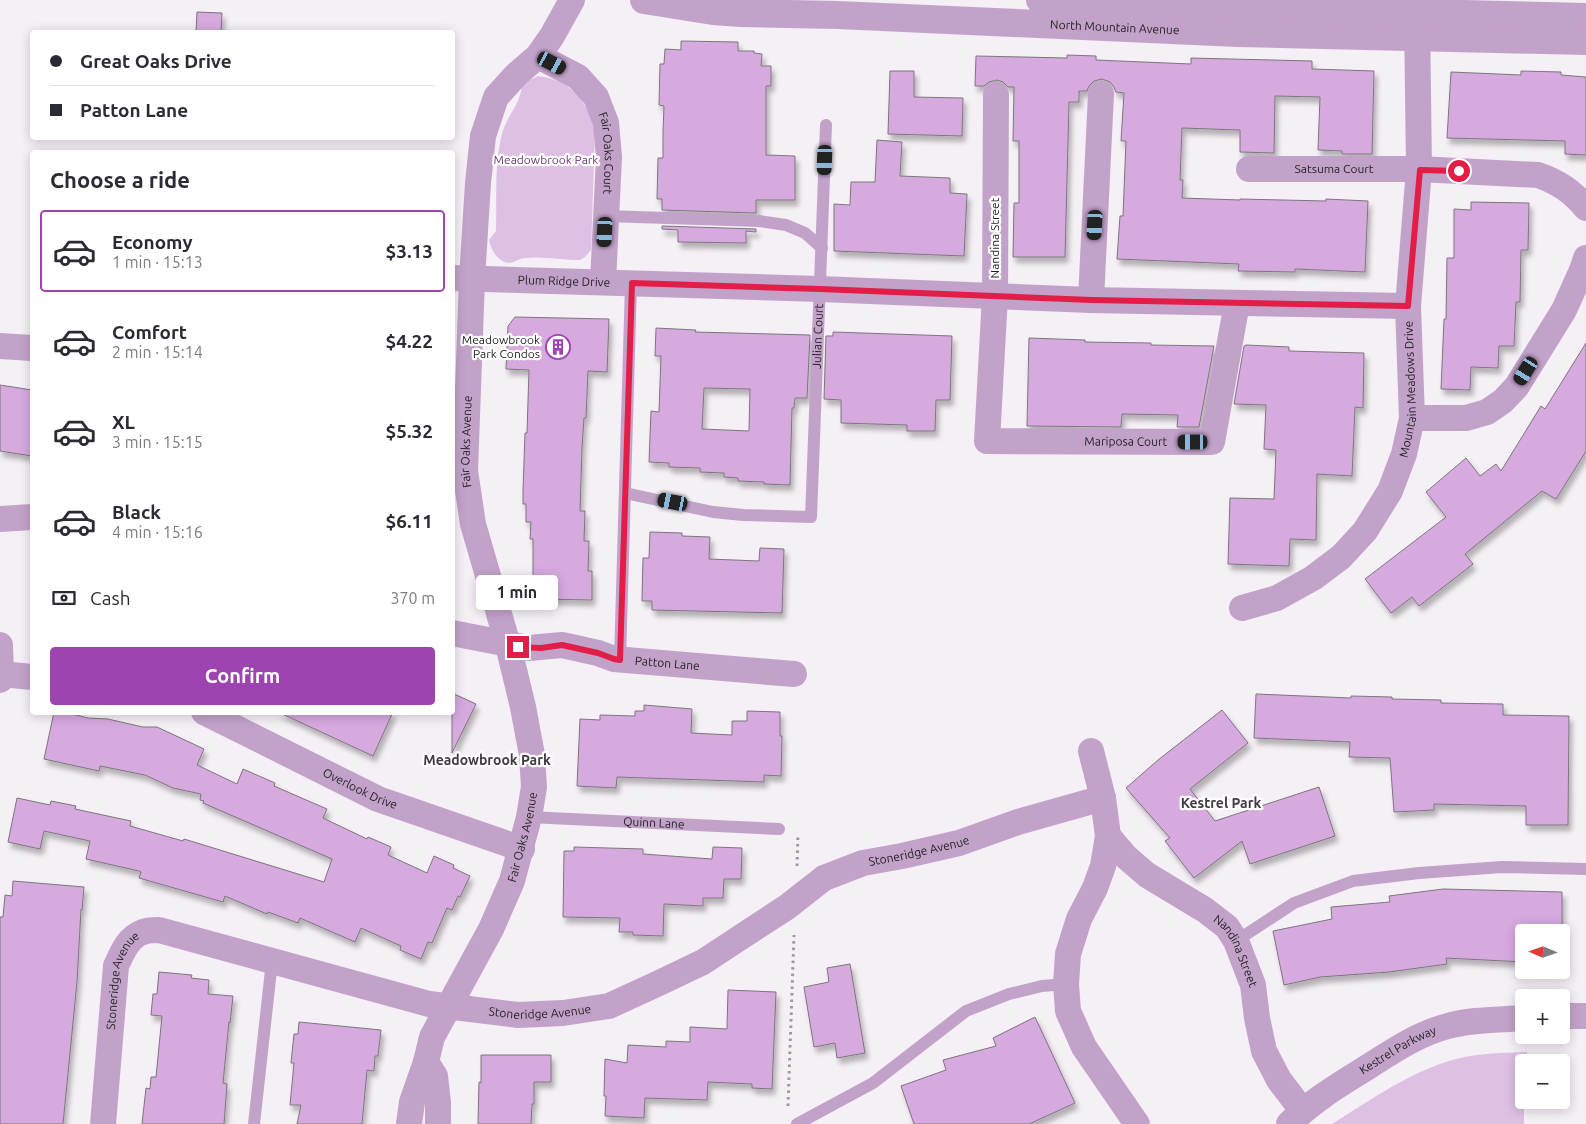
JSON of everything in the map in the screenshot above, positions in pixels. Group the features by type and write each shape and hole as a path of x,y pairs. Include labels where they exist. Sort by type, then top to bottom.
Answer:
{"street":[{"name":"Fair Oaks Avenue","path":"410,1124 412,1102 426,1062 432,1037 491,929 512,881 522,849 534,787 532,755 523,707 508,645 459,471 462,279 478,183 483,136 496,98 516,75 538,56 552,36 572,0"},
{"name":"North Mountain Avenue","path":"644,0 695,8 741,12 848,15 1237,33 1417,17 1586,42"},
{"name":"North Mountain Avenue","path":"1040,0 1417,17 1586,17"},
{"name":"Mountain Meadows Drive","path":"1242,608 1277,598 1313,578 1341,557 1365,530 1390,491 1404,454 1412,418 1408,306 1420,170 1417,17"},
{"name":"Fair Oaks Court","path":"538,56 578,76 596,97 606,124 609,157 602,282"},
{"path":"1092,300 1101,94"},
{"name":"Nandina Street","path":"988,441 995,296 996,95"},
{"name":"Satsuma Court","path":"1249,169 1420,170 1538,175 1555,181 1577,197 1586,208"},
{"path":"1412,418 1466,418 1487,412 1503,401 1517,386 1564,310 1586,258"},
{"name":"Plum Ridge Drive","path":"462,279 820,289 1092,300 1408,306"},
{"name":"Mariposa Court","path":"988,441 1212,442 1237,302"},
{"path":"0,346 30,348"},
{"path":"0,520 30,518"},
{"name":"Patton Lane","path":"455,633 529,648 562,645 620,660 794,674"},
{"path":"0,645 1,677 30,677"},
{"name":"Overlook Drive","path":"210,715 378,799 522,849"},
{"path":"1091,751 1102,798 1108,836 1103,866 1095,888 1079,919 1068,954 1066,984 1068,1011 1084,1047 1137,1124"},
{"name":"Stoneridge Avenue","path":"103,1124 116,966 130,940 143,932 159,930 410,1000 448,1007 518,1015 563,1013 609,1006 703,962 796,900 824,878 863,863 958,843 1018,822 1102,798"},
{"name":"Nandina Street","path":"1108,836 1125,856 1147,875 1205,910 1227,927 1236,941 1253,985 1264,1051 1296,1117"},
{"path":"1570,1016 1586,1016"},
{"name":"Kestrel Parkway","path":"1296,1117 1336,1087 1421,1034 1449,1025 1515,1019"},
{"path":"426,1062 435,1076 438,1124"}],"lane":[{"name":"Julian Court","path":"624,493 713,512 811,517 826,125"},
{"path":"606,216 759,221 786,225 804,233 822,248"},
{"path":"620,660 632,283"},
{"name":"Quinn Lane","path":"529,817 779,829"},
{"path":"1236,941 1294,903 1353,881 1419,872 1502,867 1586,869"},
{"path":"254,1124 272,961"},
{"path":"797,1124 874,1083 966,1010 1008,994 1042,986 1066,984"}],"path":[{"path":"788,1114 799,826"}],"green space":[{"name":"Meadowbrook Park","path":"538,76 549,78 569,87 583,102 592,122 595,133 591,250 580,260 530,258 508,263 502,261 497,256 489,240 496,231 499,146 504,127 517,104 522,84"},
{"path":"1527,1052 1527,1054 1515,1054 1515,1109 1524,1109 1524,1124 1332,1124 1383,1092 1419,1073 1457,1059 1495,1053"}],"building":[{"path":"197,12 222,13 221,30 196,30"},
{"path":"681,41 738,42 738,51 754,51 754,53 762,54 761,66 771,66 771,86 766,86 766,155 795,156 795,200 756,200 756,213 662,210 662,199 657,199 658,158 663,158 664,106 659,105 660,64 664,64 665,49 681,50"},
{"path":"1067,55 1096,56 1096,60 1191,64 1191,58 1312,61 1312,69 1374,71 1372,154 1342,154 1342,151 1318,150 1320,97 1275,96 1274,153 1240,152 1240,130 1182,128 1180,180 1183,180 1182,198 1368,201 1365,272 1295,269 1295,272 1238,271 1239,264 1117,259 1120,216 1123,216 1126,141 1121,141 1124,93 1116,92 1110,82 1102,79 1094,81 1087,91 1079,91 1079,102 1069,102 1065,257 1013,257 1014,203 1019,203 1019,141 1013,141 1014,87 1008,87 1003,82 997,80 989,82 984,86 975,86 976,56 1067,58"},
{"path":"890,71 914,71 914,97 963,98 962,136 888,134"},
{"path":"1521,71 1561,72 1561,75 1586,77 1586,155 1565,154 1565,141 1447,138 1451,72 1521,75"},
{"path":"877,140 902,142 900,176 950,178 950,193 967,194 964,256 834,251 834,204 850,205 851,182 875,182"},
{"path":"1471,202 1529,203 1528,250 1521,250 1520,302 1516,302 1514,346 1499,346 1498,368 1471,367 1470,390 1441,389 1444,319 1446,319 1447,258 1454,258 1454,209 1471,210"},
{"path":"662,226 756,229 756,232 746,231 746,243 678,242 678,230 662,229"},
{"path":"515,317 609,319 607,372 588,371 586,418 584,418 582,448 580,511 585,511 584,541 589,541 588,571 592,571 592,600 539,599 540,582 533,582 533,539 530,539 531,522 526,522 526,504 523,504 529,370 506,369 508,326"},
{"path":"656,328 696,330 695,332 810,335 807,398 795,398 794,408 792,408 790,485 738,481 738,478 724,477 724,473 700,472 700,468 669,467 669,463 649,462 651,411 659,412 661,356 655,356","holes":["704,388 750,389 749,431 702,429"]},
{"path":"833,332 952,336 950,400 936,400 935,431 907,431 907,425 841,423 841,400 824,399 826,336 833,336"},
{"path":"1029,338 1085,340 1085,342 1151,343 1151,345 1214,346 1199,427 1177,427 1178,415 1122,414 1121,427 1027,426"},
{"path":"1586,343 1586,451 1556,499 1542,491 1465,554 1473,564 1419,606 1412,597 1391,613 1365,579 1446,517 1426,492 1466,458 1480,476 1496,464 1501,471 1541,406 1545,409"},
{"path":"1244,346 1289,347 1289,351 1364,353 1363,408 1355,407 1352,476 1317,474 1316,540 1290,539 1289,566 1228,564 1230,498 1274,499 1276,450 1264,449 1266,405 1234,404"},
{"path":"0,385 30,390 30,456 0,451"},
{"path":"650,532 682,533 682,536 710,537 709,559 759,561 760,548 784,549 782,613 652,610 652,601 642,601 643,558 649,558"},
{"path":"455,694 476,704 452,753 452,715 455,715"},
{"path":"1256,694 1351,698 1351,696 1392,697 1392,699 1441,700 1441,703 1503,704 1503,715 1569,716 1568,825 1526,825 1526,806 1434,804 1434,810 1394,812 1390,758 1349,757 1350,742 1254,738"},
{"path":"644,705 692,709 691,733 732,735 732,721 747,721 747,711 780,712 780,736 782,736 781,776 764,775 764,782 617,777 616,788 577,786 580,719 600,720 600,715 635,716 635,711 644,711"},
{"path":"1222,710 1248,743 1190,789 1215,821 1319,787 1335,836 1250,864 1242,841 1194,878 1165,841 1170,838 1126,788 1158,760"},
{"path":"53,715 76,715 88,718 108,719 143,727 157,727 204,749 197,765 237,784 243,769 275,783 274,786 327,809 323,818 367,839 368,837 391,847 388,855 427,873 434,856 454,865 453,868 470,876 452,910 447,908 432,943 428,942 421,959 400,950 401,946 361,928 355,942 300,918 298,923 268,912 267,914 225,896 223,902 139,878 141,872 139,871 86,859 90,841 44,831 40,849 8,842 17,798 50,805 51,801 76,806 75,809 131,821 130,826 183,841 184,839 324,882 332,859 203,803 204,801 200,800 201,794 173,788 145,775 100,766 99,771 44,759"},
{"path":"284,715 392,715 373,756"},
{"path":"574,847 643,849 643,854 712,859 713,847 742,848 741,879 724,879 723,898 703,898 703,906 664,904 663,936 633,935 633,932 619,932 620,918 563,917 564,851 574,851"},
{"path":"13,881 84,887 63,1124 0,1124 0,917 3,917 5,895 12,896"},
{"path":"1443,889 1562,892 1562,924 1515,924 1515,962 1446,958 1447,964 1389,972 1320,977 1284,985 1273,931 1332,919 1331,907 1390,902 1389,896"},
{"path":"850,964 865,1053 837,1058 835,1043 814,1047 804,987 829,982 827,968"},
{"path":"159,972 192,975 191,978 209,980 208,994 233,996 223,1083 227,1084 224,1124 142,1124 146,1088 150,1089 151,1077 156,1077 162,1016 151,1015 153,994 157,994"},
{"path":"728,990 776,992 772,1089 752,1088 752,1084 708,1082 707,1100 645,1098 644,1118 605,1116 605,1059 627,1063 628,1045 666,1047 666,1041 690,1042 690,1027 727,1029"},
{"path":"1035,1017 1075,1103 1029,1124 914,1124 901,1086 946,1070 943,1060 996,1046 993,1038"},
{"path":"299,1022 381,1030 378,1056 375,1056 374,1071 367,1070 362,1124 297,1124 301,1105 290,1105 294,1063 291,1063 294,1034 298,1034"},
{"path":"481,1055 551,1055 551,1082 534,1082 534,1104 532,1104 531,1124 478,1124"}],"place":[{"name":"Meadowbrook Park Condos","path":"558,347"}],"district":[{"name":"Meadowbrook Park","path":"487,760"},
{"name":"Kestrel Park","path":"1221,803"}],"route":[{"path":"518,647 541,648 562,645 620,660 632,283 1092,300 1408,306 1420,170 1459,171"}]}
